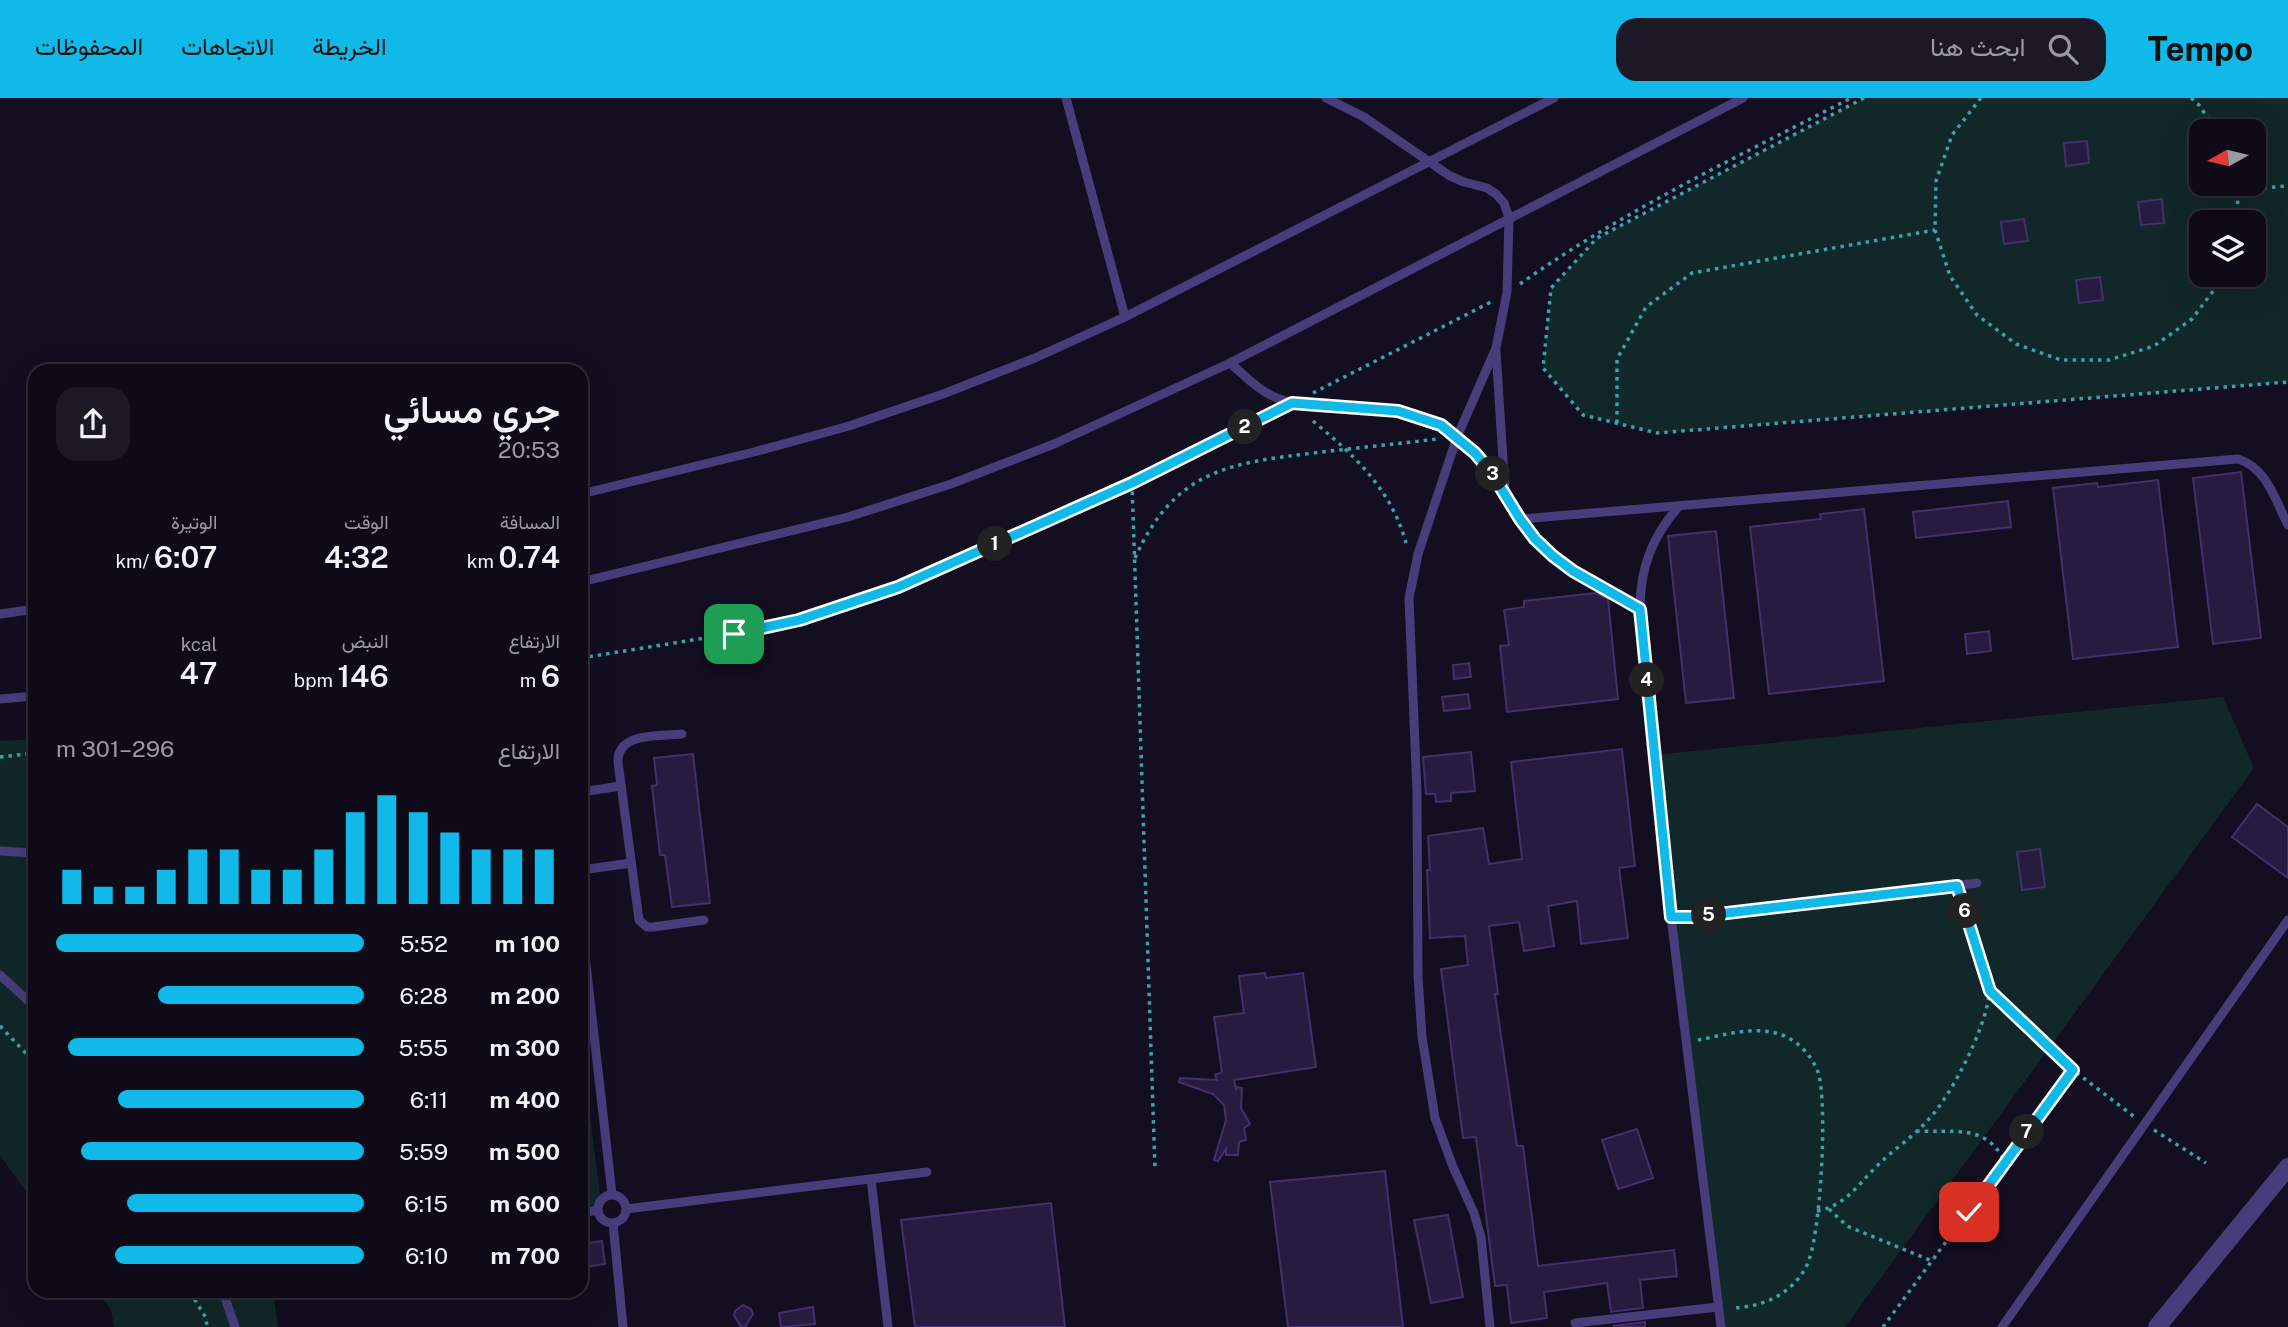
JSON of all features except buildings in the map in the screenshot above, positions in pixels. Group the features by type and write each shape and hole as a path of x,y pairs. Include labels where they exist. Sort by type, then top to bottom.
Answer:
{"street":[{"path":"2157,1327 2288,1167"}],"lane":[{"path":"1066,98 1125,317"},
{"path":"1326,98 1364,117 1450,176 1487,188 1504,203 1509,218 1507,292 1496,348 1457,437 1412,576 1409,620 1417,793 1418,976 1422,1037 1435,1118 1474,1213 1481,1237 1490,1327"},
{"path":"588,492 849,426 943,394 1035,358 1125,317 1554,98"},
{"path":"588,580 796,531 900,502 1054,444 1230,363 1743,98"},
{"path":"1496,348 1505,492"},
{"path":"1230,363 1264,392 1292,403 1398,411 1441,425 1475,453 1505,492 1535,539 1563,564 1640,609"},
{"path":"1520,519 2238,459 2259,470 2288,525"},
{"path":"1679,506 1652,542 1640,586 1640,609 1671,917 1721,1327"},
{"path":"0,614 28,610"},
{"path":"0,699 28,697"},
{"path":"682,734 634,740 623,745 618,756 621,786 638,914 643,924 653,927 704,920"},
{"path":"588,791 621,786"},
{"path":"0,851 28,853"},
{"path":"588,869 631,863"},
{"path":"1671,917 1693,917 1977,883"},
{"path":"2002,1327 2288,920"},
{"path":"0,975 28,1001"},
{"path":"588,982 612,1194"},
{"path":"626,1209 926,1172"},
{"path":"871,1179 888,1327"},
{"path":"612,1194 625,1202 626,1209 624,1216 613,1223 606,1222 597,1210 601,1199 612,1194"},
{"path":"588,1212 597,1210"},
{"path":"613,1223 623,1327"},
{"path":"225,1298 235,1327"},
{"path":"1575,1324 1718,1307"}],"path":[{"path":"588,657 767,628 898,587 1132,483 1292,403 1507,292 1583,242 1851,98"},
{"path":"1864,98 1597,239 1552,288 1543,368 1583,415 1657,433 2288,382"},
{"path":"1981,98 1952,135 1936,181 1936,230 1950,276 1978,315 2016,344 2062,360 2109,360 2154,346 2192,319 2216,287"},
{"path":"2191,98 2209,119"},
{"path":"2266,188 2288,186"},
{"path":"1617,424 1617,359 1646,307 1692,273 1936,230"},
{"path":"1292,403 1347,449 1372,475 1392,506 1406,540 1412,576"},
{"path":"1135,560 1155,522 1184,491 1202,479 1242,463 1457,437"},
{"path":"1132,483 1155,1169"},
{"path":"0,757 28,755"},
{"path":"1957,886 1990,991 2073,1070 2143,1123 2206,1163"},
{"path":"1817,1211 1829,1209 1849,1196 1891,1152 1937,1110 1949,1093 1977,1034 1990,991"},
{"path":"0,1026 28,1056"},
{"path":"1687,1041 1747,1031 1783,1035 1798,1044 1811,1057 1818,1073 1821,1091 1823,1143 1817,1211 1808,1264 1788,1290 1760,1305 1744,1308 1718,1307"},
{"path":"1883,1327 2073,1070"},
{"path":"1916,1131 1964,1132 1986,1137 2001,1152 2005,1162"},
{"path":"1829,1209 1847,1226 1932,1261"},
{"path":"193,1298 207,1327"}],"green space":[{"path":"1864,98 2288,98 2288,382 1657,433 1583,415 1543,368 1551,288 1597,238"},
{"path":"2223,697 2254,768 1845,1327 1723,1327 1654,755"},
{"path":"28,739 28,1194 0,1155 0,741"},
{"path":"588,1098 601,1204 588,1205"},
{"path":"102,1298 274,1298 278,1327 114,1327 111,1310"}],"route":[{"path":"734,634 799,620 898,587 1132,483 1292,403 1398,411 1441,425 1475,453 1505,492 1535,539 1553,556 1573,571 1640,609 1671,917 1693,917 1957,886 1990,991 2073,1070 1969,1212"}]}
